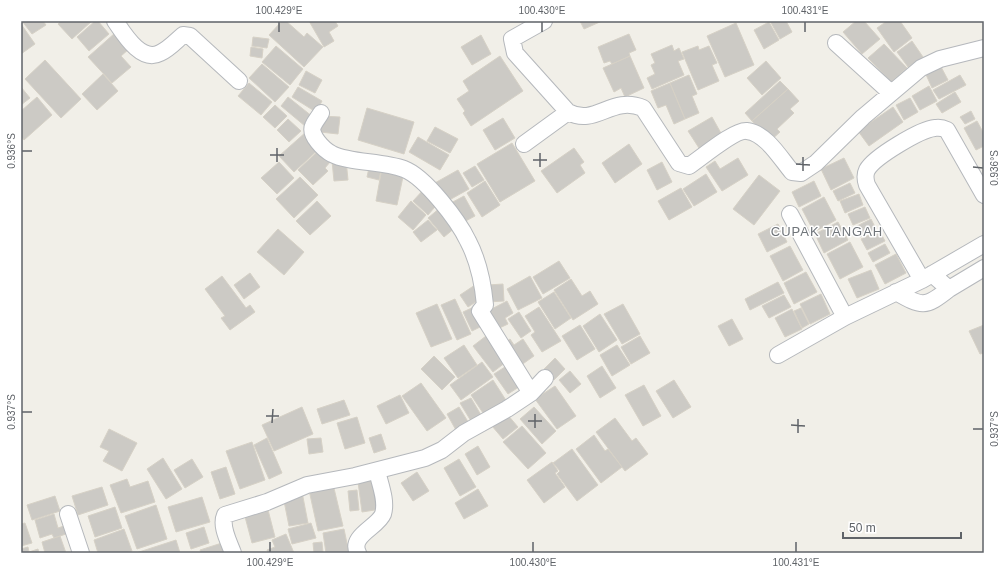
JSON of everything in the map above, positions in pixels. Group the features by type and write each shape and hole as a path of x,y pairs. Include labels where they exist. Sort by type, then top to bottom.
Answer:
{"street":[{"path":"115,21 124,35 139,50 152,56 161,53 183,35 190,36 239,81"},
{"path":"544,21 512,39 515,52 568,112 585,118 608,108 623,104 635,105 643,108 679,162 685,166 689,166 726,140 741,132 747,131 761,137 792,172 797,173 801,173 816,163 863,117 921,68 940,59 984,48"},
{"path":"836,43 891,93"},
{"path":"524,144 568,112"},
{"path":"321,113 313,126 312,131 318,142 332,154 390,164 406,170 420,179 442,201 468,240 471,248 484,291 485,305 480,311 531,393"},
{"path":"949,289 927,277 867,185 866,174 868,168 891,148 926,131 934,128 942,128 948,130 984,195"},
{"path":"790,214 845,317"},
{"path":"778,355 845,317 927,277 984,244"},
{"path":"896,292 912,301 928,304 949,289 984,268"},
{"path":"233,553 224,527 223,520 225,515 266,502 306,485 377,471 412,462 442,450 464,432 507,410 531,393 544,378"},
{"path":"358,553 356,550 358,539 382,515 385,504 377,471"},
{"path":"68,514 81,553"}],"building":[{"path":"22,21 43,21 46,25 32,34"},
{"path":"61,21 92,21 72,39 58,24"},
{"path":"95,21 98,21 109,34 89,51 77,37"},
{"path":"282,21 286,21 304,37 307,33 323,47 304,67 269,35"},
{"path":"309,21 335,21 338,26 329,32 334,41 324,47"},
{"path":"580,21 602,21 584,29"},
{"path":"770,21 786,21 792,32 780,39"},
{"path":"856,21 864,21 880,39 862,54 843,32"},
{"path":"887,21 900,21 912,38 894,52 877,28"},
{"path":"769,22 779,40 764,49 754,30"},
{"path":"736,23 754,65 725,77 707,36"},
{"path":"21,24 35,44 21,54"},
{"path":"115,33 129,49 121,56 131,67 112,83 88,57"},
{"path":"629,34 636,50 629,53 630,56 612,64 610,61 604,63 598,47"},
{"path":"481,35 491,54 472,65 461,47"},
{"path":"253,37 269,39 267,48 252,46"},
{"path":"912,41 923,57 908,67 897,52"},
{"path":"884,44 907,68 891,82 868,58"},
{"path":"672,45 674,51 679,48 684,59 678,61 684,75 652,89 647,78 655,74 651,65 655,63 651,54"},
{"path":"276,46 303,69 290,85 262,62"},
{"path":"698,46 699,50 709,46 717,63 712,65 719,81 698,90 682,52"},
{"path":"251,47 263,49 262,58 250,56"},
{"path":"500,56 523,91 471,126 463,113 465,111 457,99 469,91 463,81"},
{"path":"630,56 644,88 625,97 621,88 614,92 603,68"},
{"path":"45,60 81,99 61,118 25,79"},
{"path":"766,61 781,78 762,95 747,78"},
{"path":"939,63 948,80 932,88 924,70"},
{"path":"262,64 289,87 275,102 249,78"},
{"path":"306,71 322,80 315,93 299,85"},
{"path":"103,74 118,91 97,110 82,94"},
{"path":"689,75 697,94 692,96 699,113 685,119 670,83"},
{"path":"960,75 966,85 939,99 933,90"},
{"path":"780,81 788,89 752,121 745,113"},
{"path":"249,83 272,102 261,115 238,96"},
{"path":"670,83 685,119 674,124 666,105 658,108 651,91"},
{"path":"929,86 937,101 920,110 912,96"},
{"path":"21,87 30,98 21,105"},
{"path":"298,87 322,101 316,112 292,97"},
{"path":"788,89 799,101 790,109 794,113 777,129 780,132 770,141 752,121"},
{"path":"955,92 961,102 942,113 936,104"},
{"path":"37,97 52,115 24,140 21,136 21,111"},
{"path":"288,97 313,117 305,126 281,106"},
{"path":"910,98 918,112 904,120 896,105"},
{"path":"275,105 287,116 275,128 263,117"},
{"path":"893,107 903,122 869,146 858,131"},
{"path":"367,108 414,122 404,154 358,140"},
{"path":"971,111 975,119 965,124 960,117"},
{"path":"321,116 340,117 338,134 320,132"},
{"path":"712,117 722,135 699,148 688,131"},
{"path":"503,118 515,138 495,150 483,130"},
{"path":"288,119 301,131 289,142 277,130"},
{"path":"977,121 984,134 984,146 976,150 964,128"},
{"path":"435,127 458,139 450,153 427,141"},
{"path":"306,132 321,147 294,172 279,156"},
{"path":"418,137 449,155 440,170 409,152"},
{"path":"512,143 535,181 500,202 477,164"},
{"path":"629,144 642,164 615,183 602,163"},
{"path":"574,148 584,162 580,165 585,173 557,193 541,171"},
{"path":"319,150 330,162 325,168 328,171 313,185 298,170"},
{"path":"738,158 748,175 722,191 706,167 715,161 720,169"},
{"path":"844,158 854,178 831,190 821,169"},
{"path":"346,160 348,180 334,181 332,161"},
{"path":"279,162 294,178 277,194 261,178"},
{"path":"662,162 672,182 657,190 647,170"},
{"path":"370,163 382,165 379,180 367,177"},
{"path":"475,166 484,180 472,187 463,173"},
{"path":"382,168 404,172 397,205 376,201"},
{"path":"458,170 469,189 444,203 433,184"},
{"path":"706,174 717,192 694,206 683,189"},
{"path":"759,175 780,191 754,225 733,209"},
{"path":"300,177 318,195 294,218 276,199"},
{"path":"485,181 500,205 482,217 467,193"},
{"path":"814,181 821,196 799,207 792,192"},
{"path":"850,183 855,193 838,201 833,191"},
{"path":"425,188 440,201 428,215 413,201"},
{"path":"681,188 692,207 669,220 658,201"},
{"path":"859,194 863,205 845,213 840,201"},
{"path":"464,196 475,216 460,224 449,204"},
{"path":"824,197 836,220 814,232 802,209"},
{"path":"317,201 331,216 310,235 296,221"},
{"path":"411,201 426,215 413,230 398,217"},
{"path":"441,207 456,227 444,237 428,218"},
{"path":"865,207 870,218 853,225 848,214"},
{"path":"871,219 876,229 860,237 855,227"},
{"path":"428,220 437,230 421,242 413,232"},
{"path":"838,222 848,240 824,253 815,234"},
{"path":"778,224 787,242 767,252 758,234"},
{"path":"278,229 304,252 284,275 257,252"},
{"path":"879,230 885,241 867,250 861,239"},
{"path":"850,242 863,267 840,279 827,254"},
{"path":"885,244 890,253 873,262 868,253"},
{"path":"790,246 803,270 783,281 770,256"},
{"path":"896,254 906,273 885,284 875,265"},
{"path":"559,261 570,278 543,294 533,277"},
{"path":"871,270 879,289 857,298 848,279"},
{"path":"806,272 817,292 794,304 784,283"},
{"path":"250,273 260,287 244,299 234,285"},
{"path":"222,276 246,308 250,305 255,312 230,330 221,318 225,316 205,289"},
{"path":"530,276 542,298 518,310 507,289"},
{"path":"571,279 582,296 590,291 598,304 573,320 554,290"},
{"path":"778,282 784,293 750,310 745,299"},
{"path":"503,284 504,301 488,302 488,285"},
{"path":"475,285 483,297 468,307 460,295"},
{"path":"554,292 571,318 555,329 538,302"},
{"path":"821,294 830,314 810,324 800,304"},
{"path":"784,295 791,307 769,318 762,306"},
{"path":"455,299 471,334 457,340 441,305"},
{"path":"507,301 513,313 505,318 508,324 493,331 484,313"},
{"path":"437,304 452,339 431,347 416,313"},
{"path":"623,304 640,334 622,344 604,314"},
{"path":"476,306 484,325 472,331 463,312"},
{"path":"539,307 561,341 542,352 531,335 535,332 525,316"},
{"path":"801,308 809,324 802,328 794,311"},
{"path":"792,309 802,329 785,337 775,318"},
{"path":"519,312 531,331 521,338 508,319"},
{"path":"600,314 617,340 599,352 583,326"},
{"path":"732,319 743,339 729,346 718,326"},
{"path":"580,325 595,349 577,360 562,336"},
{"path":"984,325 984,353 980,354 969,331"},
{"path":"486,336 506,362 493,372 473,346"},
{"path":"640,336 650,353 631,364 621,347"},
{"path":"510,339 514,345 523,339 534,356 517,368 502,345"},
{"path":"464,345 477,365 458,378 444,358"},
{"path":"617,345 630,365 612,376 600,355"},
{"path":"434,356 455,377 442,390 421,369"},
{"path":"555,358 565,369 554,380 544,369"},
{"path":"482,362 493,377 461,400 450,385"},
{"path":"508,365 522,385 508,394 494,374"},
{"path":"602,366 616,388 600,398 587,376"},
{"path":"570,371 581,384 570,393 559,380"},
{"path":"493,380 509,405 487,419 471,395"},
{"path":"674,380 691,407 673,418 656,391"},
{"path":"421,383 446,418 427,431 402,396"},
{"path":"644,385 661,416 643,426 625,395"},
{"path":"555,386 576,416 557,429 535,399"},
{"path":"400,395 409,413 386,424 377,406"},
{"path":"471,398 481,415 471,421 460,403"},
{"path":"344,400 350,415 322,424 317,409"},
{"path":"302,407 313,434 274,451 262,425"},
{"path":"459,407 470,425 457,432 447,414"},
{"path":"534,407 556,431 542,444 520,419"},
{"path":"507,414 518,427 503,439 492,426"},
{"path":"357,417 365,443 345,449 337,423"},
{"path":"615,418 632,441 636,438 648,454 625,471 596,432"},
{"path":"522,426 546,453 528,469 503,442"},
{"path":"109,429 137,443 122,471 103,461 109,451 100,447"},
{"path":"381,434 386,449 374,453 369,438"},
{"path":"594,435 605,451 608,449 622,467 601,483 576,449"},
{"path":"267,438 282,473 269,479 254,445"},
{"path":"321,438 323,452 309,454 307,439"},
{"path":"252,442 265,480 240,489 226,451"},
{"path":"478,446 490,467 477,475 465,454"},
{"path":"572,449 598,485 577,501 557,474 560,471 553,463"},
{"path":"163,458 182,489 166,499 147,469"},
{"path":"192,459 203,477 185,488 174,470"},
{"path":"459,459 476,487 460,496 444,468"},
{"path":"552,462 558,471 555,473 565,487 544,503 527,480"},
{"path":"226,467 235,494 220,499 211,472"},
{"path":"417,472 429,491 413,501 401,483"},
{"path":"127,479 130,487 148,481 155,502 121,513 110,485"},
{"path":"378,479 381,509 362,512 358,482"},
{"path":"333,484 343,526 318,531 309,490"},
{"path":"102,487 108,505 78,515 72,496"},
{"path":"478,489 488,506 464,519 455,503"},
{"path":"357,490 359,510 350,511 348,491"},
{"path":"302,492 308,523 289,526 283,496"},
{"path":"55,496 60,511 32,520 27,505"},
{"path":"202,497 210,522 176,532 168,507"},
{"path":"156,505 167,539 137,549 125,516"},
{"path":"267,506 275,537 252,543 244,513"},
{"path":"115,507 122,528 95,537 88,516"},
{"path":"54,514 58,528 64,526 66,534 54,538 52,534 40,538 35,520"},
{"path":"25,523 32,543 21,546 21,524"},
{"path":"311,523 316,538 292,544 288,529"},
{"path":"204,527 209,543 191,549 186,533"},
{"path":"124,529 132,551 125,553 98,553 94,540"},
{"path":"344,529 349,553 326,553 323,533"},
{"path":"286,534 294,553 268,553 267,550 275,547 272,540"},
{"path":"60,536 66,553 45,553 42,542"},
{"path":"176,540 180,553 136,553"},
{"path":"225,542 229,553 201,553 200,550"},
{"path":"322,542 323,553 314,553 313,543"},
{"path":"28,547 29,552 38,549 39,553 21,553 21,549"}],"district":[{"name":"CUPAK TANGAH","path":"827,231"}]}
